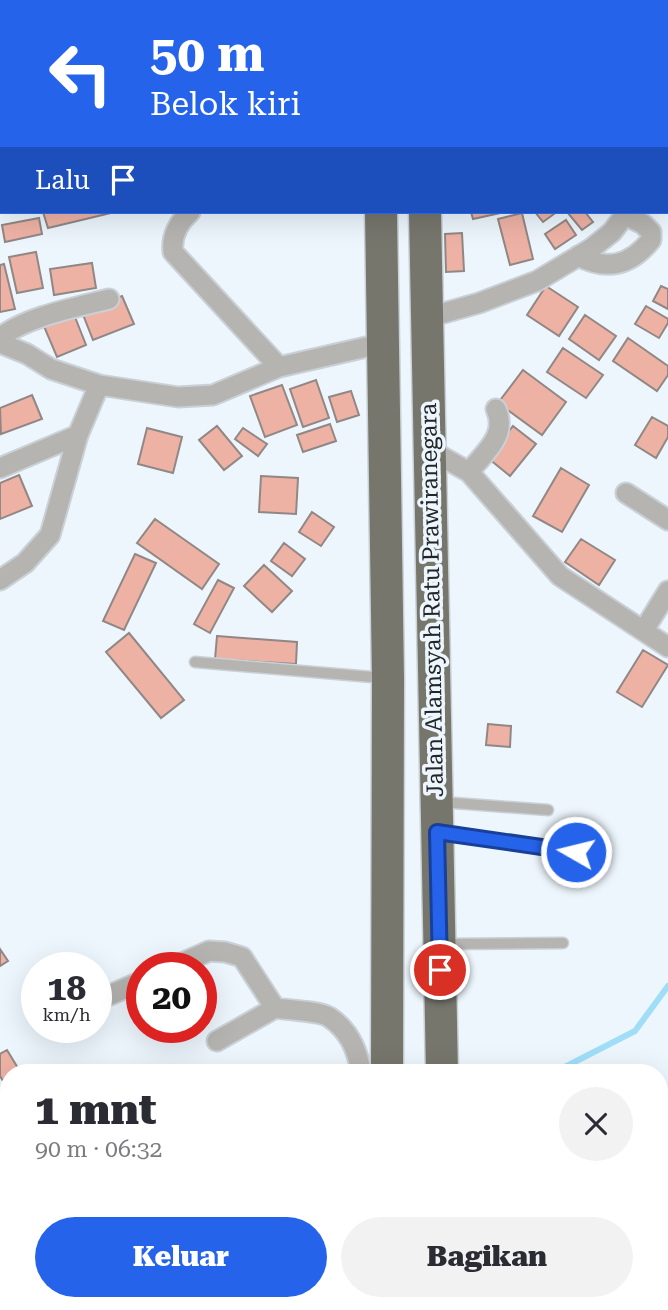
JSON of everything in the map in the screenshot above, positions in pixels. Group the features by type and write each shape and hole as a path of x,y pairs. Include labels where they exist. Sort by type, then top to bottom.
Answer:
{"highway":[{"name":"Jalan Alamsyah Ratu Prawiranegara","path":"381,214 388,679 387,1064"},
{"name":"Jalan Alamsyah Ratu Prawiranegara","path":"425,214 442,1064"}],"street":[{"path":"189,214 175,233 173,252 279,367"},
{"path":"426,318 479,303 537,281 612,232 626,214 651,232 651,240 645,248 627,261 605,266 593,264 578,256"},
{"path":"0,338 13,328 58,312 109,299"},
{"path":"0,344 27,354 51,369 99,385 177,397 213,395 279,367 384,343"},
{"path":"0,580 25,563 50,535 78,435 99,385"},
{"path":"469,472 499,434 502,421 496,408"},
{"path":"0,468 78,435"},
{"path":"430,450 469,472 560,576 668,646"},
{"path":"626,493 668,520"},
{"path":"644,630 668,591"},
{"path":"207,952 225,952 242,957 275,1009"},
{"path":"217,1041 275,1009 328,1016 349,1036 359,1054 360,1064"}],"lane":[{"path":"195,662 388,679"},
{"path":"437,817 548,810"},
{"path":"437,817 576,852"},
{"path":"439,944 563,943"}],"building":[{"path":"44,214 107,214 48,228"},
{"path":"472,214 496,214 473,219"},
{"path":"522,214 533,259 510,265 498,219"},
{"path":"537,214 554,214 543,222"},
{"path":"569,214 587,214 593,222 582,230"},
{"path":"39,218 42,234 5,242 2,225"},
{"path":"566,220 576,235 555,249 545,234"},
{"path":"462,233 464,271 446,272 445,234"},
{"path":"36,252 43,288 17,293 9,257"},
{"path":"92,263 96,288 54,295 50,269"},
{"path":"4,264 15,309 0,312 0,265"},
{"path":"546,286 578,307 559,336 527,315"},
{"path":"661,286 668,289 668,309 653,301"},
{"path":"122,296 134,324 93,340 82,312"},
{"path":"646,306 668,319 659,338 635,324"},
{"path":"73,312 86,345 57,357 43,324"},
{"path":"585,315 616,336 599,360 569,339"},
{"path":"628,338 668,366 668,375 657,391 613,361"},
{"path":"563,348 603,375 586,398 547,372"},
{"path":"523,370 566,402 542,435 498,403"},
{"path":"316,380 329,418 303,427 290,389"},
{"path":"282,385 297,425 265,437 250,396"},
{"path":"351,391 359,415 337,422 329,397"},
{"path":"32,395 42,419 1,434 0,408"},
{"path":"652,417 668,426 668,437 656,458 635,445"},
{"path":"330,424 336,441 303,452 297,435"},
{"path":"217,426 242,456 224,470 199,440"},
{"path":"513,426 536,444 510,476 488,458"},
{"path":"147,428 182,437 173,473 138,464"},
{"path":"243,428 267,444 258,456 235,439"},
{"path":"561,468 589,485 562,532 533,516"},
{"path":"19,475 32,506 0,519 0,483"},
{"path":"261,476 298,478 296,514 259,512"},
{"path":"312,512 334,527 321,546 299,532"},
{"path":"155,519 219,564 202,589 137,543"},
{"path":"581,539 615,560 599,585 565,562"},
{"path":"284,543 305,559 292,576 271,561"},
{"path":"135,554 156,563 124,630 103,621"},
{"path":"264,565 292,591 272,612 244,586"},
{"path":"218,580 234,588 210,633 194,624"},
{"path":"129,633 184,700 161,718 106,652"},
{"path":"217,636 297,642 296,664 215,659"},
{"path":"643,650 668,665 642,707 617,692"},
{"path":"488,724 511,726 510,747 486,745"},
{"path":"0,949 8,961 0,966"},
{"path":"7,1050 16,1064 0,1064 0,1054"}],"waterway":[{"path":"571,1064 635,1031 668,986"}],"route":[{"path":"440,970 437,832 576,852"}]}
